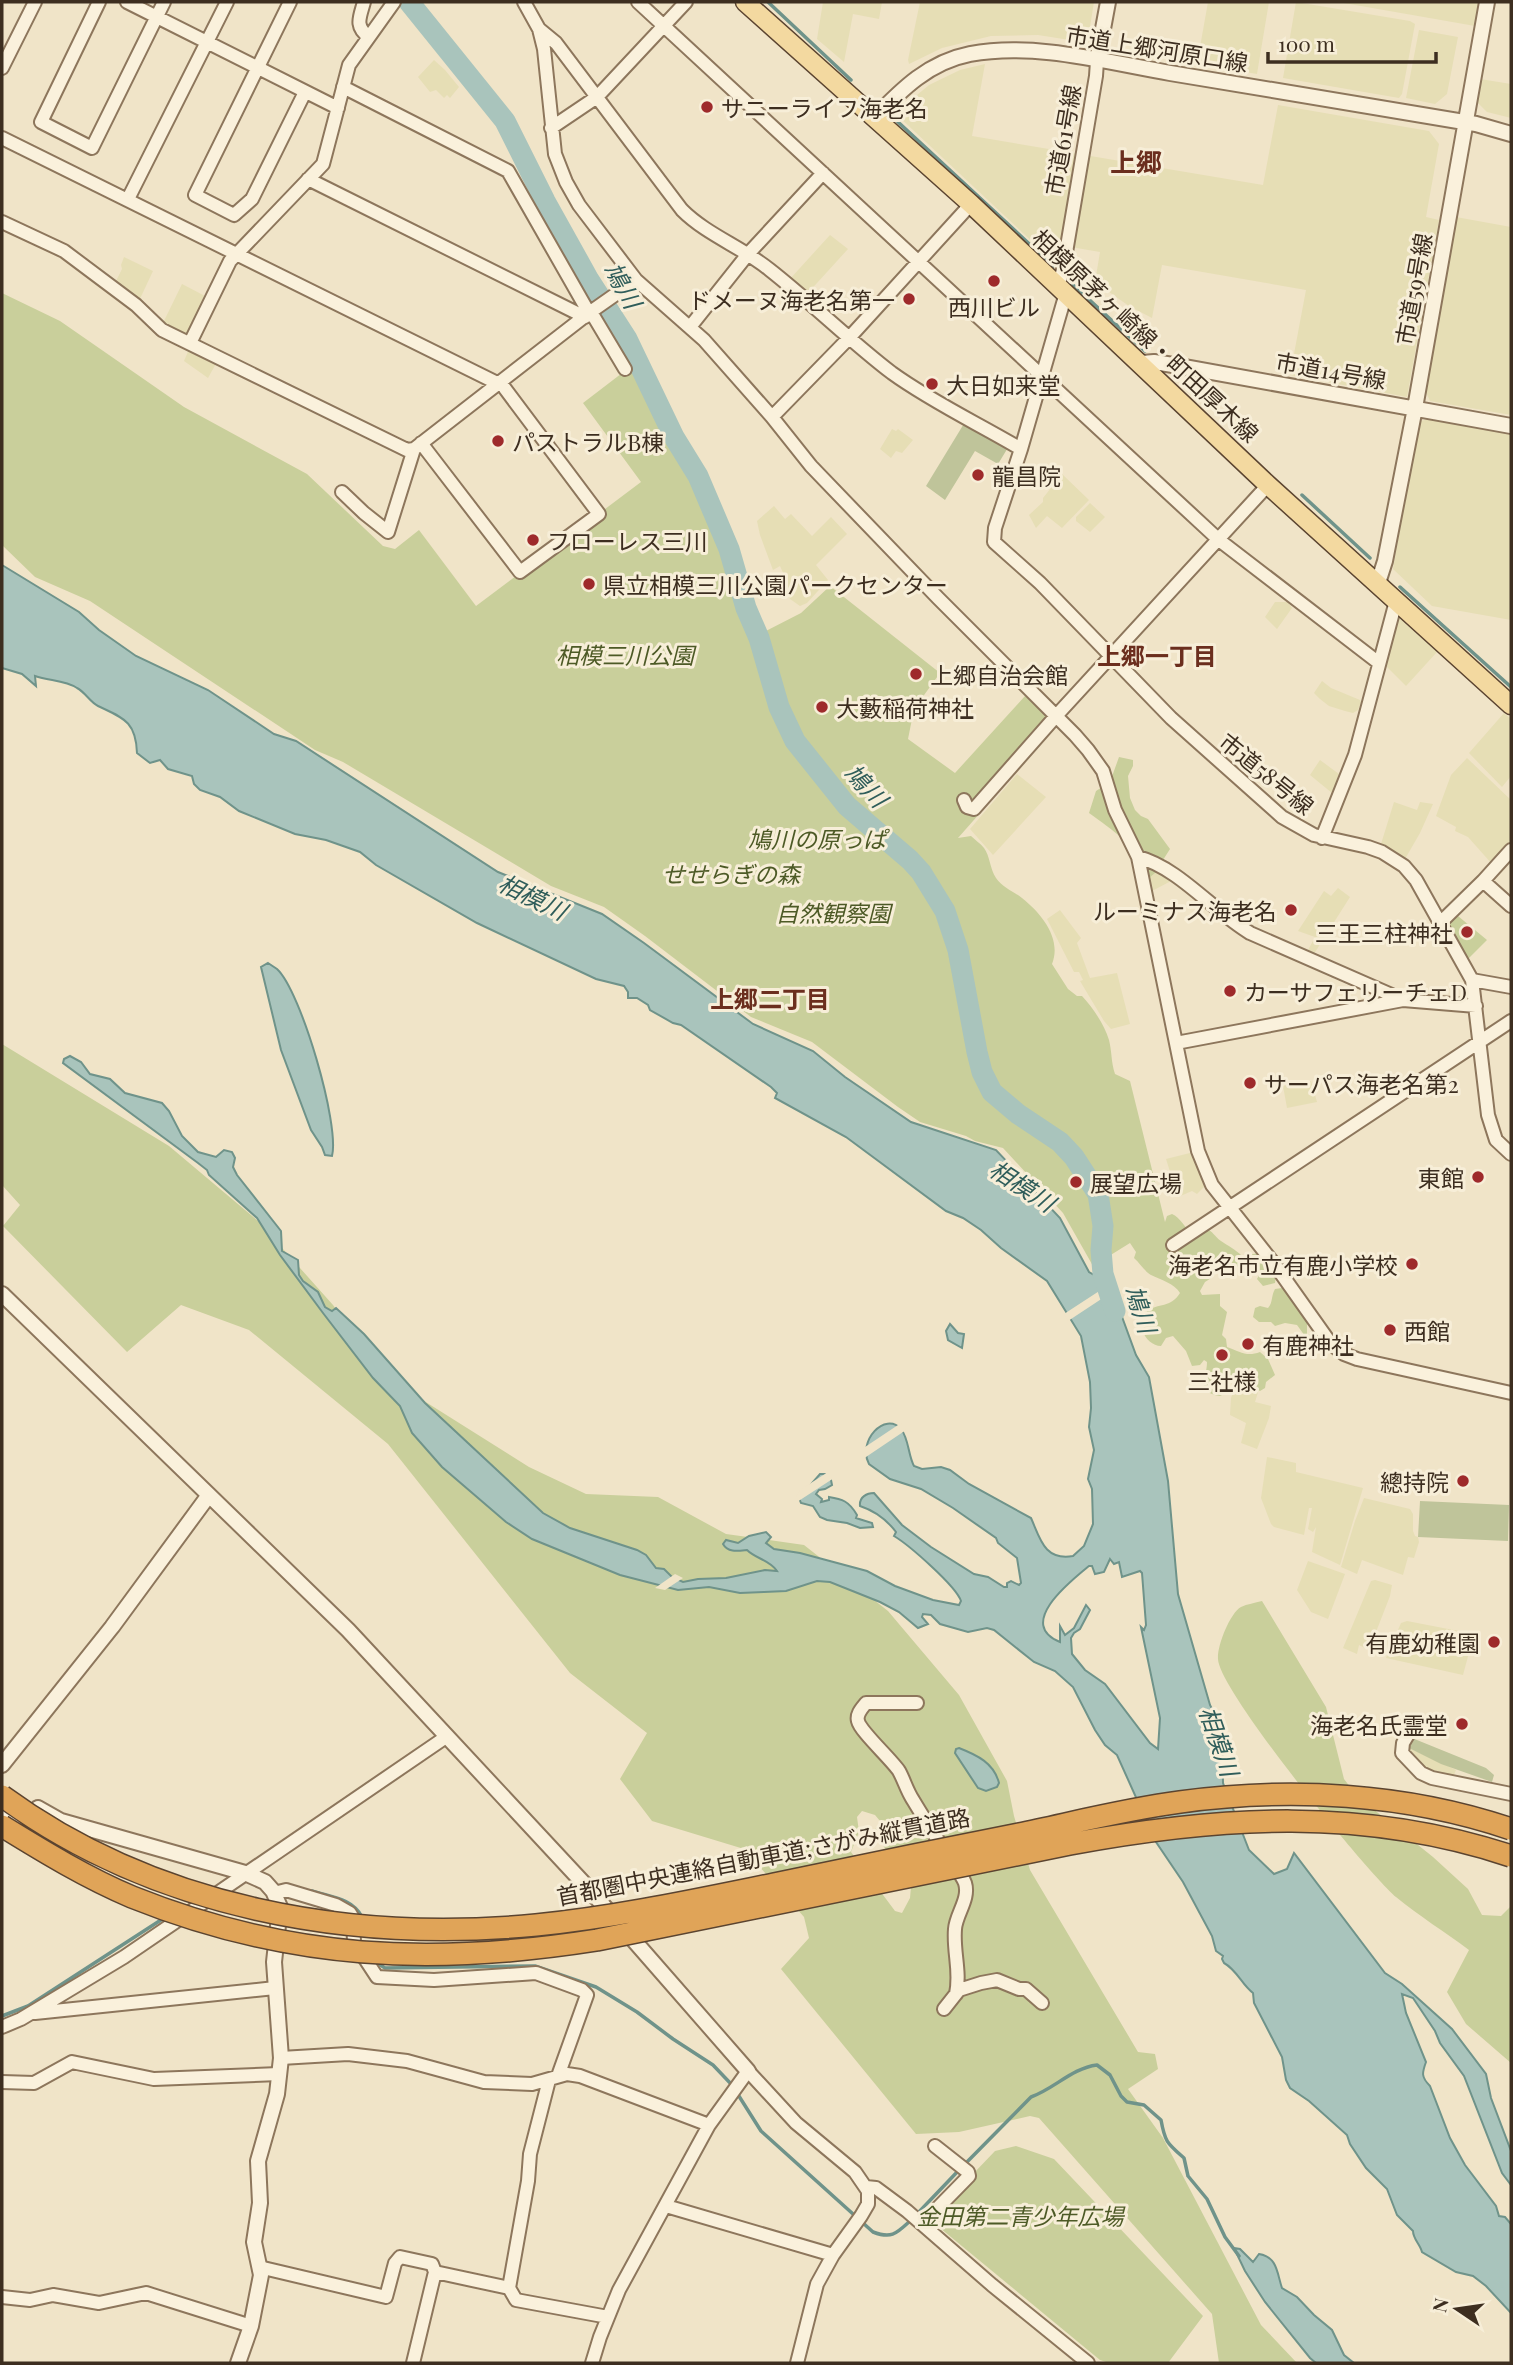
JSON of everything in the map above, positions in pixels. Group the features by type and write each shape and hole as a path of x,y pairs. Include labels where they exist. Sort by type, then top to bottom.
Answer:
{"highway":[{"name":"首都圏中央連絡自動車道;さがみ縦貫道路","path":"2,1796 54,1830 99,1854 189,1891 237,1906 337,1924 433,1930 537,1925 665,1906 1121,1812 1224,1797 1307,1794 1389,1800 1457,1813 1511,1829"},
{"path":"2,1826 54,1857 130,1896 230,1930 282,1942 336,1950 434,1956 542,1949 597,1940 1122,1834 1208,1823 1293,1820 1373,1825 1446,1837 1511,1856"}],"main road":[{"name":"相模原茅ヶ崎線・町田厚木線","path":"745,2 971,204 1268,485 1511,705"}],"street":[{"path":"2,68 35,2"},
{"path":"99,2 41,122 92,148 164,2"},
{"path":"127,2 338,108"},
{"path":"128,199 228,2"},
{"path":"290,2 195,195 234,215 252,198 305,92"},
{"path":"365,2 359,21 360,30 369,37"},
{"path":"524,2 539,29 555,153 566,182 579,205 636,280 690,327 772,417 824,481 1056,716 1088,750 1103,771 1115,810 1138,857 1198,1151 1212,1185 1229,1209 1275,1265 1337,1350 1357,1359 1511,1393"},
{"path":"638,2 1219,540 1379,663"},
{"path":"551,128 597,97 686,2"},
{"name":"市道61号線","path":"1021,449 1062,289 1108,2"},
{"name":"市道59号線","path":"1378,583 1385,561 1415,408 1487,2"},
{"path":"190,343 230,261 323,164 349,65 393,3"},
{"path":"539,29 556,43 688,217 770,270 905,382 1021,449"},
{"name":"市道上郷河原口線","path":"874,118 928,70 969,54 996,51 1031,52 1097,61 1466,122 1511,134"},
{"path":"343,87 508,171 589,313"},
{"path":"2,154 5,139 503,386 598,514 520,572 418,446"},
{"path":"690,327 748,254 823,173"},
{"path":"308,179 589,313 625,369"},
{"path":"772,417 849,338 971,204"},
{"path":"2,222 64,251 136,304 162,330 407,450 418,446 589,313 636,280"},
{"name":"市道14号線","path":"1142,363 1173,365 1511,425"},
{"path":"342,492 388,532 418,446"},
{"name":"市道58号線","path":"1021,449 993,536 994,542 1040,583 1171,718 1282,817 1322,838 1368,847 1393,857 1416,880 1472,980 1484,1086 1493,1135 1510,1150"},
{"path":"964,800 967,807 974,809 1268,485"},
{"path":"1322,838 1355,755 1396,601"},
{"path":"1440,923 1511,850"},
{"path":"1138,857 1157,862 1233,923 1251,933 1403,1000"},
{"path":"1483,881 1511,906"},
{"path":"1472,980 1511,987"},
{"path":"1176,1043 1403,1000 1476,1006"},
{"path":"1173,1245 1511,1021"},
{"path":"2,1295 348,1630 587,1888 745,2076 855,2172 868,2191 868,2204 817,2284 797,2363"},
{"path":"2,1765 112,1627 209,1495"},
{"path":"917,1703 866,1703 857,1720 862,1730 874,1740 899,1772 911,1798 964,1881 964,1903 955,1929 955,1951 959,1966 956,1994"},
{"path":"1409,1733 1402,1754 1421,1773 1445,1782 1511,1794"},
{"path":"2,2027 124,1957 446,1737"},
{"path":"2,1787 61,1821 245,1873 265,1882 280,1907 274,1962 281,2058 277,2094 258,2161 260,2203 254,2242 261,2275 251,2326 238,2363"},
{"path":"2,1811 34,1826 61,1821"},
{"path":"274,1894 286,1890 335,1905 350,1913 353,1918 354,1942 377,1977 434,1980 536,1973 582,1990 587,1995 553,2078 530,2154 528,2181 509,2288 516,2300 608,2317"},
{"path":"944,2009 959,1990 998,1980 1019,1989 1026,1989 1042,2003"},
{"path":"29,2013 275,1988"},
{"path":"281,2058 348,2054 407,2061 484,2082 532,2084 566,2074 580,2076 709,2125"},
{"path":"2,2082 34,2083 72,2062 154,2080 279,2074"},
{"path":"592,2363 619,2290 709,2125 745,2076"},
{"path":"922,2224 969,2176 968,2172 934,2146"},
{"path":"866,2187 876,2188 922,2224 992,2286 1088,2363"},
{"path":"666,2206 833,2255"},
{"path":"259,2267 386,2297 395,2263 400,2257 432,2264 435,2272 413,2363"},
{"path":"435,2272 509,2288"},
{"path":"2,2297 30,2300 53,2295 99,2303 146,2293 251,2326"}],"shaded area":[{"path":"823,2 882,2 879,19 853,14 844,62 817,39"},
{"path":"920,2 1094,2 1089,33 1076,41 1038,35 991,36 942,48 909,64"},
{"path":"1208,2 1269,2 1257,74 1197,64"},
{"path":"1296,2 1415,24 1399,98 1283,78"},
{"path":"1338,2 1480,2 1475,26"},
{"path":"1419,30 1458,37 1447,94 1435,104 1406,98"},
{"path":"434,60 459,87 450,98 447,95 444,98 436,90 430,92 418,77"},
{"path":"985,64 972,136 1263,185 1278,105 1429,131 1439,144 1426,217 1439,220 1407,397 1290,375 1306,290 1162,265 1152,318 1129,306 1095,282 1100,252 1059,245 1055,263 897,115 929,85 960,70"},
{"path":"1480,79 1511,84 1511,118 1487,112 1476,101"},
{"path":"1456,217 1511,227 1511,415 1430,401 1426,392"},
{"path":"830,235 848,249 807,294 789,280"},
{"path":"124,257 153,271 138,303 115,283"},
{"path":"182,284 207,297 190,333 186,334 163,323"},
{"path":"190,347 218,360 208,378 184,361"},
{"path":"1432,419 1511,433 1511,620 1432,606 1393,569 1419,421"},
{"path":"892,429 898,429 913,440 902,453 896,451 891,458 880,449"},
{"path":"1062,474 1089,500 1062,528 1047,516 1036,528 1029,515 1043,502 1043,498"},
{"path":"1090,503 1105,517 1090,532 1076,521 1076,517"},
{"path":"774,506 785,519 791,514 812,536 831,517 847,534 816,565 828,580 807,603 800,606 790,599 785,588 788,584 780,566 773,570 760,535 757,521"},
{"path":"1275,602 1288,602 1292,608 1277,629 1265,617"},
{"path":"1397,616 1437,652 1406,686 1383,663"},
{"path":"1322,681 1331,688 1360,700 1358,710 1353,713 1345,711 1329,706 1320,699 1314,693"},
{"path":"1504,713 1511,719 1511,776 1502,787 1469,753"},
{"path":"1467,758 1511,800 1511,843 1492,864 1468,837 1455,831 1456,827 1436,816 1451,775"},
{"path":"1320,760 1339,774 1332,793 1310,775"},
{"path":"1017,774 1046,797 993,855 970,829"},
{"path":"1394,802 1417,810 1420,802 1433,804 1405,859 1381,844"},
{"path":"1160,869 1173,880 1152,891 1149,878"},
{"path":"1338,888 1350,897 1312,957 1306,954 1315,937 1298,931 1324,891 1331,896"},
{"path":"1060,910 1081,938 1077,943 1090,978 1117,973 1130,1024 1111,1029 1104,1021 1080,981 1083,980 1079,972 1074,972 1047,919"},
{"path":"1311,1081 1317,1102 1287,1108 1283,1086"},
{"path":"1190,1153 1205,1186 1197,1194 1192,1191 1178,1197 1166,1159"},
{"path":"1238,1379 1259,1389 1255,1402 1271,1406 1257,1449 1241,1443 1246,1423 1230,1415 1231,1398"},
{"path":"1267,1457 1296,1463 1296,1472 1363,1488 1340,1565 1312,1552 1316,1527 1313,1532 1308,1529 1312,1508 1309,1508 1304,1535 1271,1524 1261,1498"},
{"path":"1364,1498 1410,1509 1413,1514 1413,1531 1419,1542 1414,1558 1408,1557 1403,1575 1362,1560 1357,1574 1341,1567"},
{"path":"1308,1561 1345,1574 1328,1619 1311,1612 1297,1590"},
{"path":"1371,1581 1392,1585 1390,1596 1369,1650 1359,1645 1357,1654 1343,1648"},
{"path":"1407,1621 1474,1634 1463,1675 1386,1658 1401,1623"},
{"path":"1405,1746 1456,1770 1452,1780 1421,1765 1406,1751"}],"green space":[{"name":"相模三川公園","path":"2,293 60,321 184,407 307,474 383,546 395,549 419,530 476,606 641,482 583,403 630,367 694,482 724,551 754,637 801,613 830,586 940,673 914,709 908,739 955,773 1025,696 1057,726 958,838 971,836 981,845 999,881 1022,898 1043,919 1054,945 1052,964 1068,989 1077,996 1082,996 1101,1022 1109,1040 1115,1074 1130,1081 1165,1222 1167,1216 1172,1214 1193,1236 1206,1229 1242,1256 1259,1253 1276,1275 1275,1283 1263,1286 1257,1279 1260,1273 1251,1268 1219,1268 1209,1264 1207,1268 1213,1277 1205,1282 1200,1291 1202,1295 1220,1294 1220,1306 1227,1312 1222,1335 1226,1339 1227,1347 1247,1354 1260,1352 1268,1359 1275,1375 1266,1382 1265,1388 1257,1390 1237,1377 1227,1385 1224,1394 1212,1394 1204,1384 1207,1362 1204,1360 1200,1365 1192,1366 1186,1351 1173,1336 1166,1338 1161,1346 1150,1342 1143,1331 1147,1311 1173,1301 1180,1293 1171,1284 1146,1271 1134,1258 1136,1252 1130,1243 1093,1266 1063,1213 1003,1148 920,1122 812,1042 751,1017 604,907 551,886 343,762 315,750 90,601 35,577 2,545"},
{"path":"965,422 1009,446 998,464 975,451 945,500 926,486"},
{"path":"1119,757 1133,760 1128,776 1130,798 1135,810 1148,819 1170,849 1163,860 1154,862 1160,869 1149,878 1146,868 1133,849 1089,813 1096,791 1110,782"},
{"path":"1458,916 1487,940 1466,961 1445,928 1451,919"},
{"path":"2,1044 169,1146 258,1221 333,1305 386,1377 529,1467 586,1494 658,1497 726,1534 804,1545 888,1611 959,1695 1007,1781 1030,1870 1138,2052 1155,2054 1158,2069 1128,2089 1163,2138 1261,2325 1297,2363 1219,2363 1212,2314 1039,2118 1030,2116 959,2132 916,2134 781,1969 809,1938 804,1917 744,1849 652,1821 620,1779 647,1733 570,1673 388,1444 249,1330 181,1305 127,1352 3,1226 20,1205 2,1185","holes":["862,1811 875,1815 880,1821 874,1832 911,1887 910,1898 902,1913 895,1911 851,1852 859,1832 857,1817"]},
{"path":"1282,1288 1307,1322 1307,1334 1314,1335 1314,1343 1310,1343 1297,1325 1285,1323 1275,1326 1271,1322 1259,1322 1253,1317 1255,1308 1268,1308 1275,1289"},
{"path":"1420,1501 1509,1505 1508,1541 1418,1537"},
{"path":"1262,1601 1326,1707 1344,1779 1357,1796 1468,1889 1482,1915 1501,1916 1511,1906 1511,2063 1466,2024 1447,1992 1469,1950 1405,1904 1380,1881 1267,1742 1225,1677 1218,1653 1229,1623 1241,1607"},
{"path":"1412,1738 1486,1768 1494,1775 1492,1782 1441,1764 1405,1746"},
{"name":"金田第二青少年広場","path":"1016,2146 1054,2159 1203,2316 1168,2363 1109,2363 1100,2360 934,2223 951,2197 995,2151"}],"water":[{"name":"相模川","path":"2,565 79,612 136,656 208,690 274,734 296,741 498,872 602,914 753,1024 813,1051 845,1077 911,1122 996,1150 1060,1218 1089,1272 1101,1279 1114,1295 1136,1355 1149,1377 1168,1481 1178,1594 1210,1705 1222,1729 1223,1783 1249,1850 1274,1874 1287,1869 1294,1853 1385,1973 1402,1984 1452,2029 1486,2074 1491,2098 1511,2151 1511,2185 1502,2173 1464,2076 1413,1998 1402,1994 1406,2013 1426,2062 1424,2077 1450,2138 1465,2165 1496,2206 1499,2216 1505,2217 1511,2224 1511,2313 1473,2276 1456,2272 1422,2252 1413,2231 1397,2215 1387,2189 1366,2168 1347,2135 1290,2088 1282,2057 1254,2003 1253,1993 1216,1951 1212,1936 1183,1882 1156,1842 1117,1755 1105,1745 1095,1730 1073,1687 1055,1671 1034,1662 994,1630 987,1628 968,1632 940,1624 931,1615 923,1614 922,1617 928,1624 918,1628 899,1612 880,1602 830,1582 817,1581 786,1591 740,1593 709,1587 678,1590 620,1575 532,1539 506,1522 442,1467 412,1433 400,1406 373,1378 323,1313 280,1255 257,1218 209,1175 207,1170 63,1063 64,1059 70,1056 81,1062 90,1074 110,1079 125,1093 162,1103 182,1136 198,1152 216,1157 224,1150 232,1152 235,1158 233,1167 237,1175 281,1231 282,1251 298,1260 299,1275 303,1281 318,1292 325,1307 332,1311 336,1308 364,1334 425,1403 543,1513 570,1528 637,1550 646,1555 656,1568 664,1569 683,1582 726,1578 765,1570 777,1571 771,1564 747,1550 730,1550 723,1544 726,1540 738,1543 749,1536 766,1532 771,1537 766,1543 774,1549 867,1571 895,1586 933,1600 959,1605 961,1601 957,1594 942,1576 894,1536 896,1532 885,1520 860,1506 864,1496 874,1493 902,1525 931,1547 974,1574 988,1577 1004,1587 1011,1581 1019,1585 1021,1583 1017,1558 998,1543 996,1538 921,1489 890,1479 869,1464 866,1455 870,1438 881,1426 888,1424 895,1424 904,1433 914,1466 950,1470 969,1484 1031,1518 1049,1551 1063,1557 1073,1556 1084,1546 1093,1524 1092,1489 1088,1479 1094,1450 1089,1427 1090,1382 1081,1336 1047,1281 981,1230 946,1211 846,1137 775,1098 777,1093 771,1087 681,1025 650,1010 648,1005 637,998 628,998 624,986 596,979 477,923 376,865 360,852 326,840 295,834 239,811 220,797 200,790 194,784 192,776 168,769 160,760 150,763 137,753 131,727 95,704 77,688 35,676 36,686 22,674 2,668","holes":["1110,1559 1114,1564 1119,1562 1122,1577 1140,1571 1142,1573 1146,1625 1144,1630 1141,1627 1160,1718 1158,1749 1150,1743 1105,1684 1085,1670 1072,1654 1071,1638 1080,1629 1090,1610 1086,1605 1074,1628 1065,1635 1060,1626 1060,1642 1048,1634 1043,1625 1051,1602 1089,1566 1092,1566 1095,1574 1104,1572"]},
{"path":"268,963 277,969 287,982 307,1030 330,1117 332,1156 325,1155 311,1130 281,1050 261,967"},
{"path":"950,1324 958,1333 964,1334 962,1348 948,1340 946,1331"},
{"path":"820,1474 825,1474 832,1485 816,1494 822,1499 821,1502 829,1500 829,1497 845,1501 854,1510 856,1518 872,1523 873,1527 860,1528 827,1520 820,1517 813,1506 801,1503 799,1498"},
{"path":"959,1748 989,1765 997,1776 997,1787 986,1791 978,1788 955,1753"},
{"path":"1234,2248 1240,2249 1253,2262 1259,2254 1270,2259 1276,2267 1282,2288 1297,2297 1332,2330 1344,2355 1354,2363 1316,2363 1310,2358 1265,2302"}],"pier":[{"path":"1110,1284 1115,1290 1068,1321 1064,1314"},
{"path":"901,1423 906,1430 863,1459 862,1449"},
{"path":"828,1472 834,1478 797,1502 796,1497 800,1490"},
{"path":"675,1574 683,1578 665,1590 655,1588"}],"waterway":[{"name":"鳩川","path":"409,2 505,121 589,280 627,339 674,437 698,476 729,549 779,707 795,741 847,806 921,872 945,911 958,950 982,1072 992,1092 1018,1114 1060,1142 1074,1157 1098,1194 1103,1226 1103,1274 1115,1311"},
{"path":"768,2 851,80"},
{"path":"898,122 1053,266"},
{"path":"1071,283 1145,351"},
{"path":"1302,495 1370,558"},
{"path":"1400,587 1511,687"},
{"path":"312,1891 347,1902 362,1917"},
{"path":"2,2016 28,2006 164,1918"},
{"path":"374,1961 385,1968 535,1966 596,1987 713,2065 733,2086"},
{"path":"964,2165 1031,2097 1079,2070 1097,2065 1110,2075 1127,2102 1144,2105 1161,2120 1168,2142 1184,2158 1188,2176 1207,2199 1225,2237 1239,2256"},
{"path":"737,2093 761,2131 873,2232 893,2234 909,2222"},
{"path":"917,2214 959,2170"}],"place":[{"name":"サニーライフ海老名","path":"707,107"},
{"name":"西川ビル","path":"994,281"},
{"name":"ドメーヌ海老名第一","path":"909,299"},
{"name":"大日如来堂","path":"932,384"},
{"name":"パストラルB棟","path":"498,441"},
{"name":"龍昌院","path":"978,475"},
{"name":"フローレス三川","path":"533,540"},
{"name":"県立相模三川公園パークセンター","path":"589,584"},
{"name":"上郷自治会館","path":"916,674"},
{"name":"大藪稲荷神社","path":"822,707"},
{"name":"ルーミナス海老名","path":"1291,910"},
{"name":"三王三柱神社","path":"1467,932"},
{"name":"カーサフェリーチェD","path":"1230,991"},
{"name":"サーパス海老名第2","path":"1250,1083"},
{"name":"東館","path":"1478,1177"},
{"name":"展望広場","path":"1076,1182"},
{"name":"海老名市立有鹿小学校","path":"1412,1264"},
{"name":"西館","path":"1390,1330"},
{"name":"有鹿神社","path":"1248,1344"},
{"name":"三社様","path":"1222,1355"},
{"name":"總持院","path":"1463,1481"},
{"name":"有鹿幼稚園","path":"1494,1642"},
{"name":"海老名氏霊堂","path":"1462,1724"}],"district":[{"name":"上郷","path":"1136,161"},
{"name":"上郷一丁目","path":"1157,655"},
{"name":"上郷二丁目","path":"770,998"}],"park label":[{"name":"鳩川の原っぱ","path":"817,838"},
{"name":"せせらぎの森","path":"731,873"},
{"name":"自然観察園","path":"833,912"}]}
